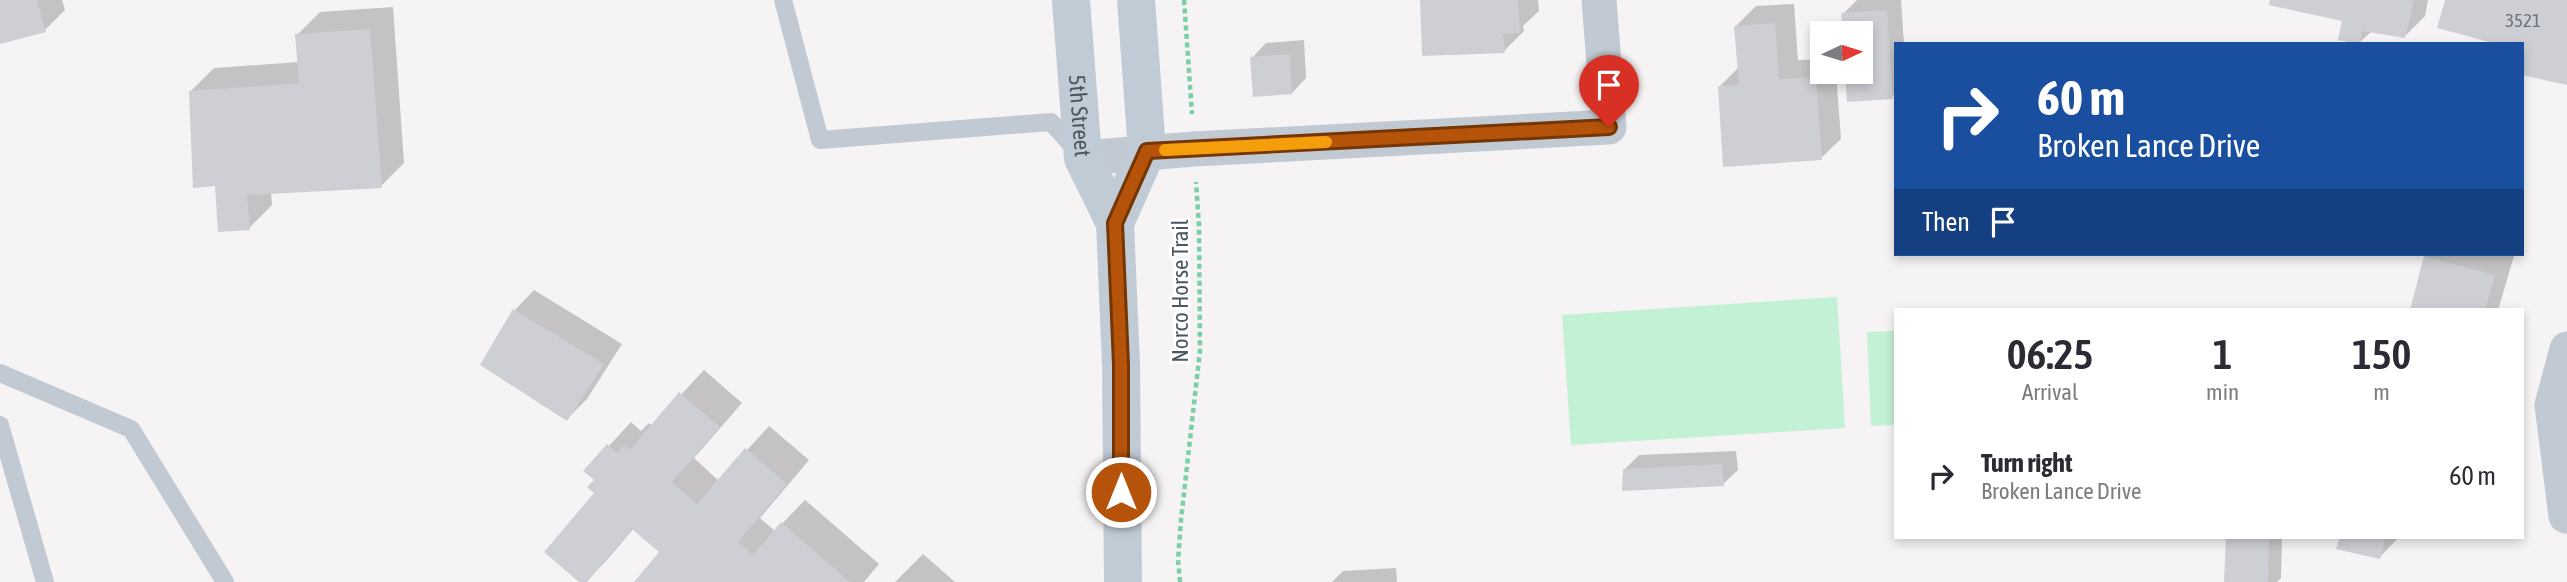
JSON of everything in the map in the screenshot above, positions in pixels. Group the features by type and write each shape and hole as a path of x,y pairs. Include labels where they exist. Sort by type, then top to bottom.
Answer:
{"street":[{"name":"5th Street","path":"1072,0 1083,158 1115,223 1121,365 1123,582"},
{"name":"5th Street","path":"1115,223 1147,151 1136,0"},
{"path":"1083,158 1147,151 1609,127 1599,0"},
{"path":"2566,516 2552,405 2567,349"}],"lane":[{"path":"783,0 820,140 1051,122 1083,158"},
{"path":"0,373 131,429 225,582"},
{"path":"0,425 45,582"}],"path":[{"name":"Norco Horse Trail","path":"1180,582 1178,561 1181,520 1200,350 1199,226 1184,0"}],"green space":[{"path":"1837,297 1845,428 1571,445 1562,315"},
{"path":"1894,331 1894,425 1871,426 1867,332"}],"building":[{"path":"0,0 37,0 46,32 0,44"},
{"path":"1420,0 1518,0 1520,33 1503,34 1505,53 1422,56"},
{"path":"2270,0 2414,0 2405,38 2362,31 2360,42 2338,40 2342,21 2269,5"},
{"path":"2445,0 2567,0 2567,85 2524,75 2524,42 2490,42 2437,28"},
{"path":"1887,10 1893,99 1847,102 1846,84 1873,84 1873,21 1842,21 1841,13"},
{"path":"1775,23 1779,79 1810,77 1810,84 1817,84 1822,160 1723,167 1718,86 1739,85 1734,26"},
{"path":"370,29 382,188 247,195 250,230 218,232 215,186 193,188 189,91 299,83 295,34"},
{"path":"1290,54 1292,94 1253,97 1250,57"},
{"path":"2424,256 2495,275 2486,308 2411,308"},
{"path":"513,309 604,364 567,421 480,365"},
{"path":"679,392 720,427 672,482 697,504 745,448 787,484 738,542 753,555 781,522 850,582 634,582 659,552 632,529 587,582 579,582 544,552 594,493 587,487 594,480 583,471 607,444 617,453 625,445 630,450"},
{"path":"1722,464 1724,486 1622,491 1623,469"},
{"path":"2226,539 2269,539 2268,582 2224,582"},
{"path":"2339,539 2385,539 2380,559 2336,549"}],"slow traffic":[{"path":"1165,150 1326,142"}],"route":[{"path":"1121,492 1121,365 1115,223 1147,151 1609,127"}]}
